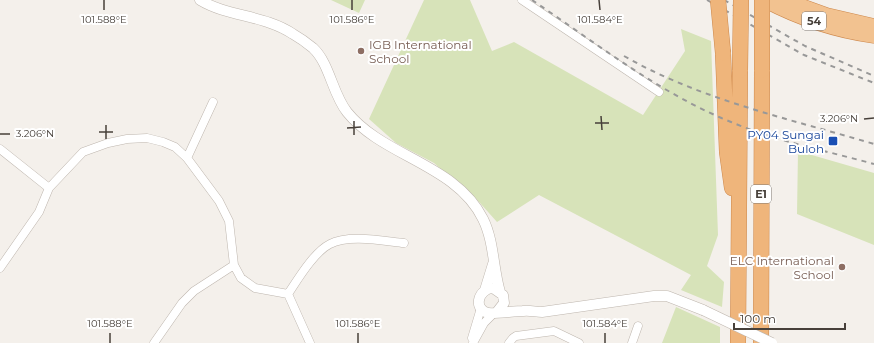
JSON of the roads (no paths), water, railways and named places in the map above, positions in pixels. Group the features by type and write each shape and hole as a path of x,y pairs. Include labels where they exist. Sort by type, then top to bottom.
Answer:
{"highway":[{"path":"718,0 723,53 726,152 731,186 739,210"},
{"name":"E1","path":"738,343 741,0"},
{"name":"E1","path":"761,343 763,0"},
{"name":"54","path":"763,0 808,19 872,35"},
{"name":"54","path":"785,0 827,15 872,35"}],"street":[{"path":"200,0 223,10 269,23 292,33 313,48 321,60 334,91 346,111 357,122 391,146 456,186 474,203 490,235 493,263 502,296 502,306 484,324 472,343"},
{"path":"522,0 660,92"},
{"path":"187,158 213,102"},
{"path":"0,268 39,212 49,188 83,152 108,143 127,139 147,138 164,142 175,147 187,158 226,213 230,230 234,265 241,278 248,285 255,288 288,294"},
{"path":"0,149 49,188"},
{"path":"288,294 306,267 323,248 330,243 349,239 404,243"},
{"path":"472,343 481,308 479,300 485,290 493,263"},
{"path":"154,343 182,303 194,291 234,265"},
{"path":"485,290 493,288 502,296 524,310"},
{"path":"288,294 310,343"},
{"path":"481,308 487,313 524,310 542,312 654,296 667,296 703,310 772,343"},
{"path":"632,343 638,326"},
{"path":"509,343 516,336 554,331 579,343"}],"railway":[{"path":"532,0 653,82 704,110 766,135 874,164"},
{"path":"707,0 804,55 874,83"},
{"path":"724,0 805,46 874,76"},
{"path":"624,56 684,85 715,97 778,117 874,144"}],"place":[{"name":"IGB International School","path":"361,51"},
{"name":"PY04 Sungai Buloh","path":"833,141"},
{"name":"ELC International School","path":"842,267"}]}
